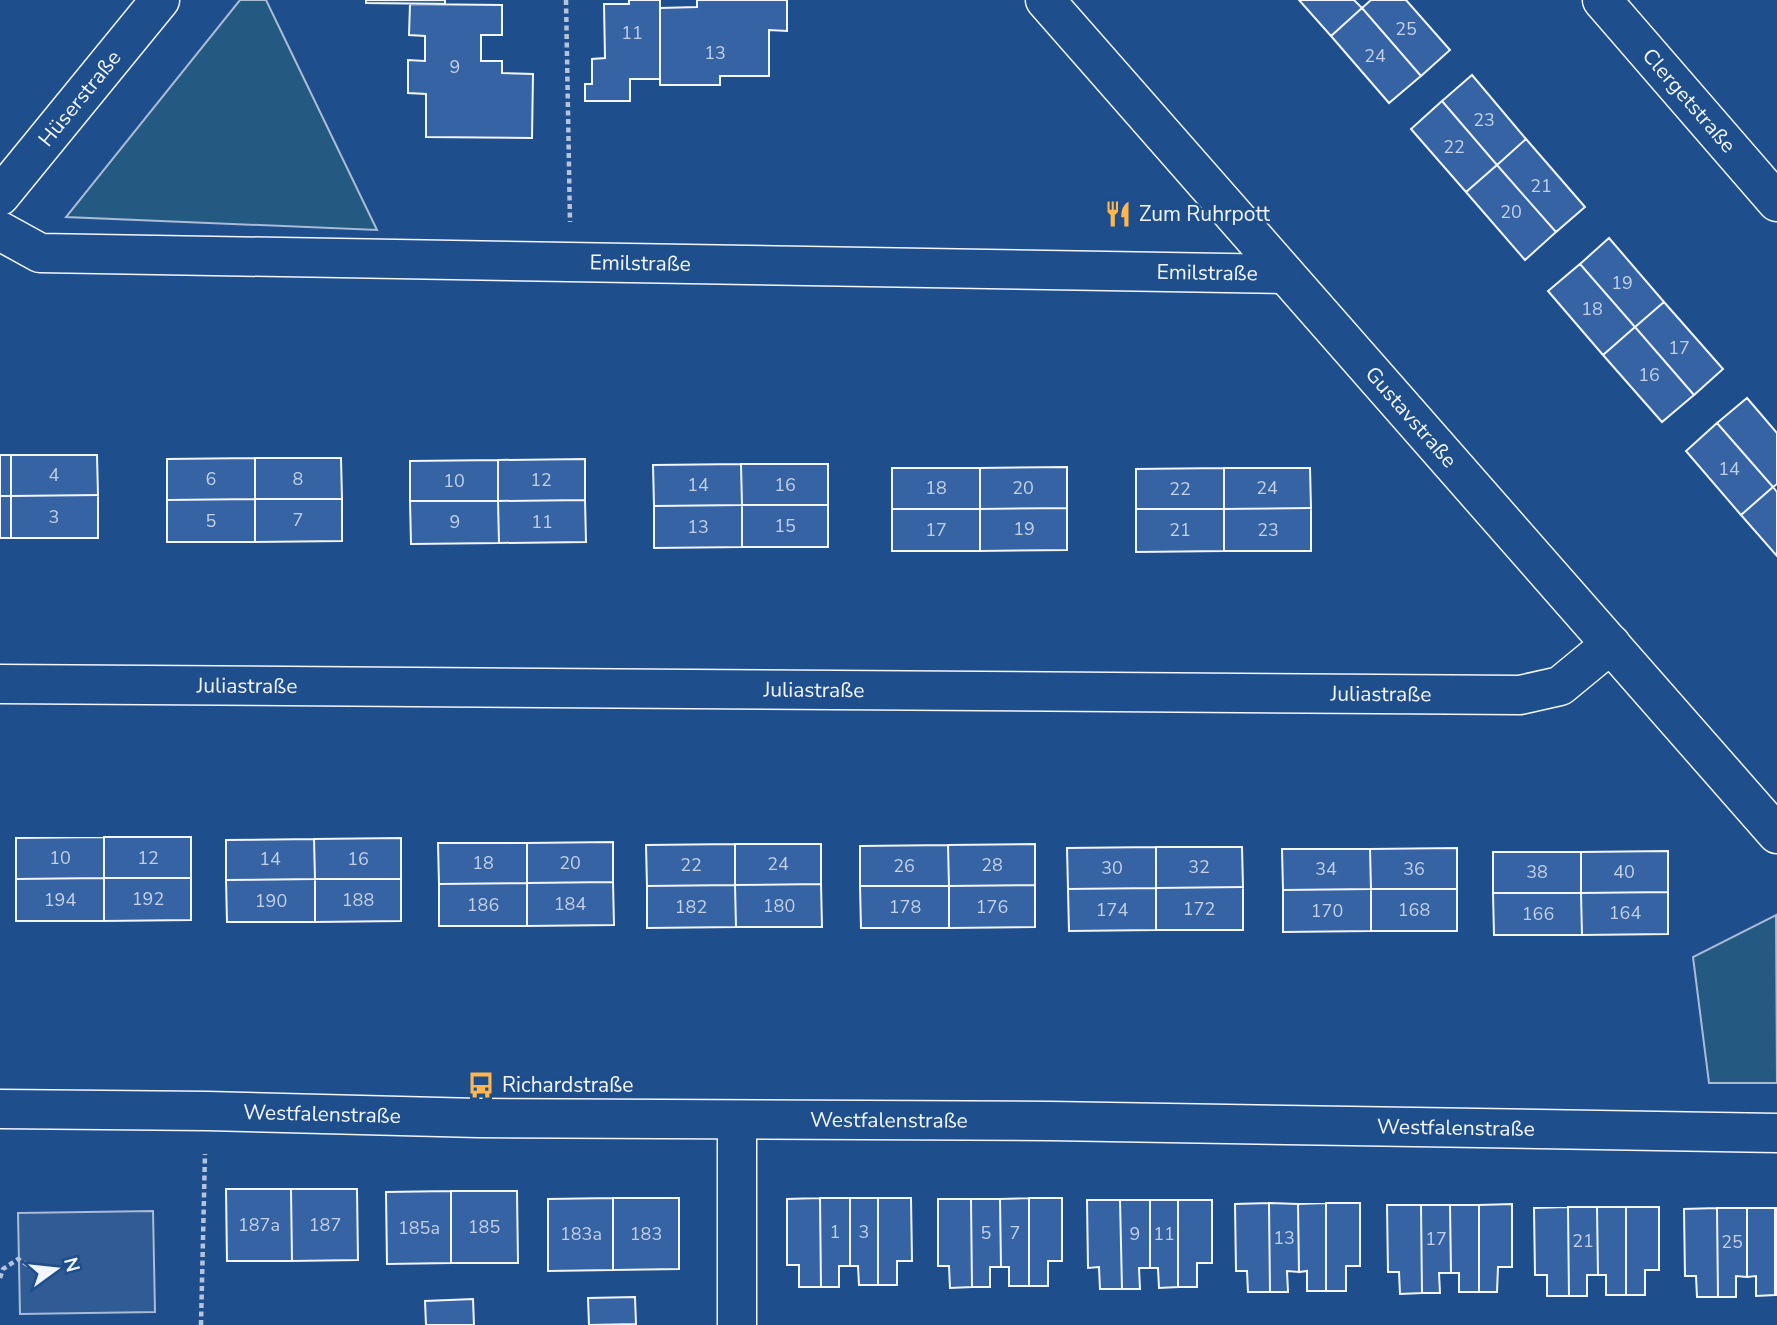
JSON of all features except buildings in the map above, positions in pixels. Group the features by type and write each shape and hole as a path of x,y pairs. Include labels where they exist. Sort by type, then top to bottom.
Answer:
{"street":[{"name":"Hüserstraße","path":"0,196 160,0"},
{"name":"Gustavstraße","path":"1045,0 1777,834"},
{"name":"Clergetstraße","path":"1602,0 1777,202"},
{"name":"Emilstraße","path":"0,230 40,253 1285,274"},
{"name":"Juliastraße","path":"0,684 1520,695 1560,686 1611,644"},
{"name":"Westfalenstraße","path":"0,1109 478,1118 1050,1121 1777,1133"},
{"path":"737,1121 737,1325"}],"path":[{"path":"566,0 571,262"},
{"path":"201,1325 207,1111"},
{"path":"0,1278 3,1269 19,1259 34,1269"}],"shaded area":[{"path":"240,0 266,0 377,230 66,217"},
{"path":"1776,915 1777,1083 1709,1083 1693,957"},
{"path":"153,1211 155,1312 20,1314 18,1213"}],"place":[{"name":"Zum Ruhrpott","path":"1118,214"},
{"name":"Richardstraße","path":"481,1085"}]}
